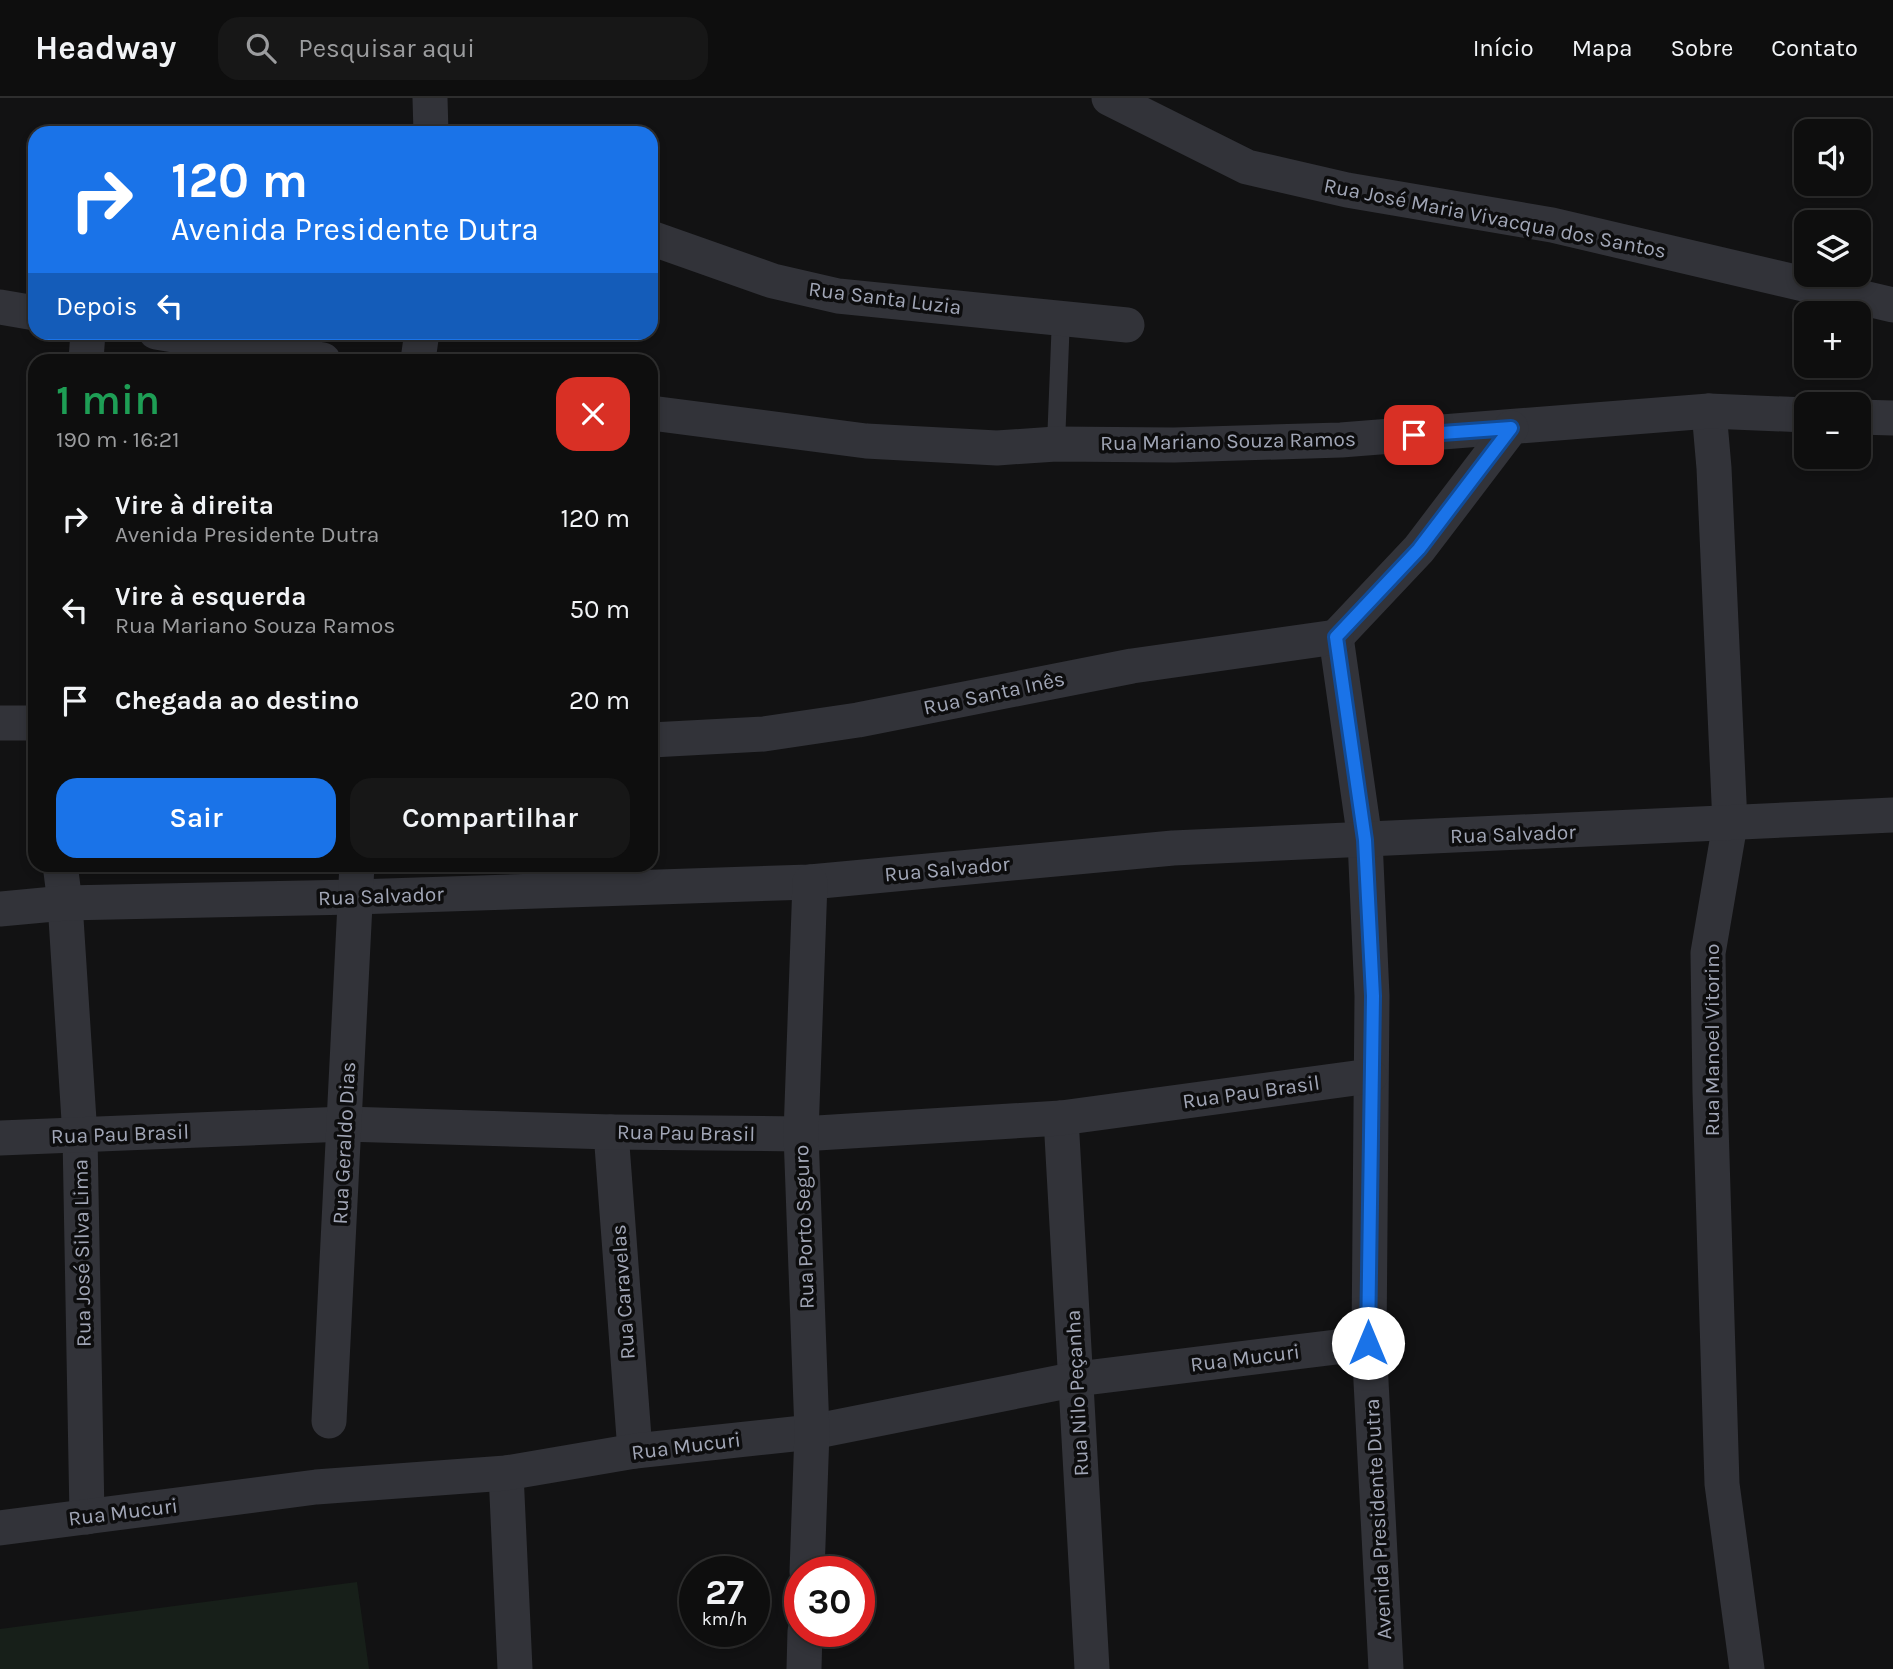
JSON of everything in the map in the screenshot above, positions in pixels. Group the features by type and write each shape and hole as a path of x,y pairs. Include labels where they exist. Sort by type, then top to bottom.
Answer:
{"street":[{"path":"430,98 431,126"},
{"name":"Rua José Maria Vivacqua dos Santos","path":"1109,98 1247,167 1347,190 1552,225 1893,306"},
{"name":"Rua Santa Luzia","path":"658,240 773,281 838,296 896,304 1127,325"},
{"path":"0,307 28,312"},
{"path":"204,340 288,354"},
{"name":"Rua Mariano Souza Ramos","path":"658,414 866,441 997,448 1056,444 1174,445 1327,440 1709,411 1794,415"},
{"name":"Rua Manoel Vitorino","path":"1709,411 1715,481 1730,824 1708,953 1710,1092 1722,1484 1747,1669"},
{"path":"1871,417 1893,418"},
{"path":"1336,637 1419,549 1511,428"},
{"name":"Rua Santa Inês","path":"658,740 764,734 858,720 1132,666 1336,637"},
{"name":"Avenida Presidente Dutra","path":"1336,637 1365,840 1373,996 1368,1343 1386,1669"},
{"path":"0,723 28,723"},
{"name":"Rua Salvador","path":"0,909 356,881 810,882 1173,848 1893,816"},
{"name":"Rua José Silva Lima","path":"61,872 80,1136 87,1517"},
{"name":"Rua Geraldo Dias","path":"329,1421 356,881"},
{"name":"Rua Porto Seguro","path":"808,1556 812,1432 801,1134 810,882"},
{"name":"Rua Pau Brasil","path":"0,1138 345,1124 611,1132 801,1134 1060,1118 1370,1076"},
{"name":"Rua Nilo Peçanha","path":"1060,1118 1093,1669"},
{"name":"Rua Caravelas","path":"611,1132 635,1451"},
{"name":"Rua Mucuri","path":"0,1528 316,1487 506,1473 635,1451 812,1432 1077,1379 1368,1343"},
{"path":"506,1473 515,1669"},
{"path":"804,1669 805,1647"}],"lane":[{"path":"1056,444 1061,317"}],"shaded area":[{"path":"357,1582 369,1669 0,1669 0,1629"}],"route":[{"path":"1368,1343 1373,996 1365,840 1336,637 1419,549 1511,428 1414,435"}]}
